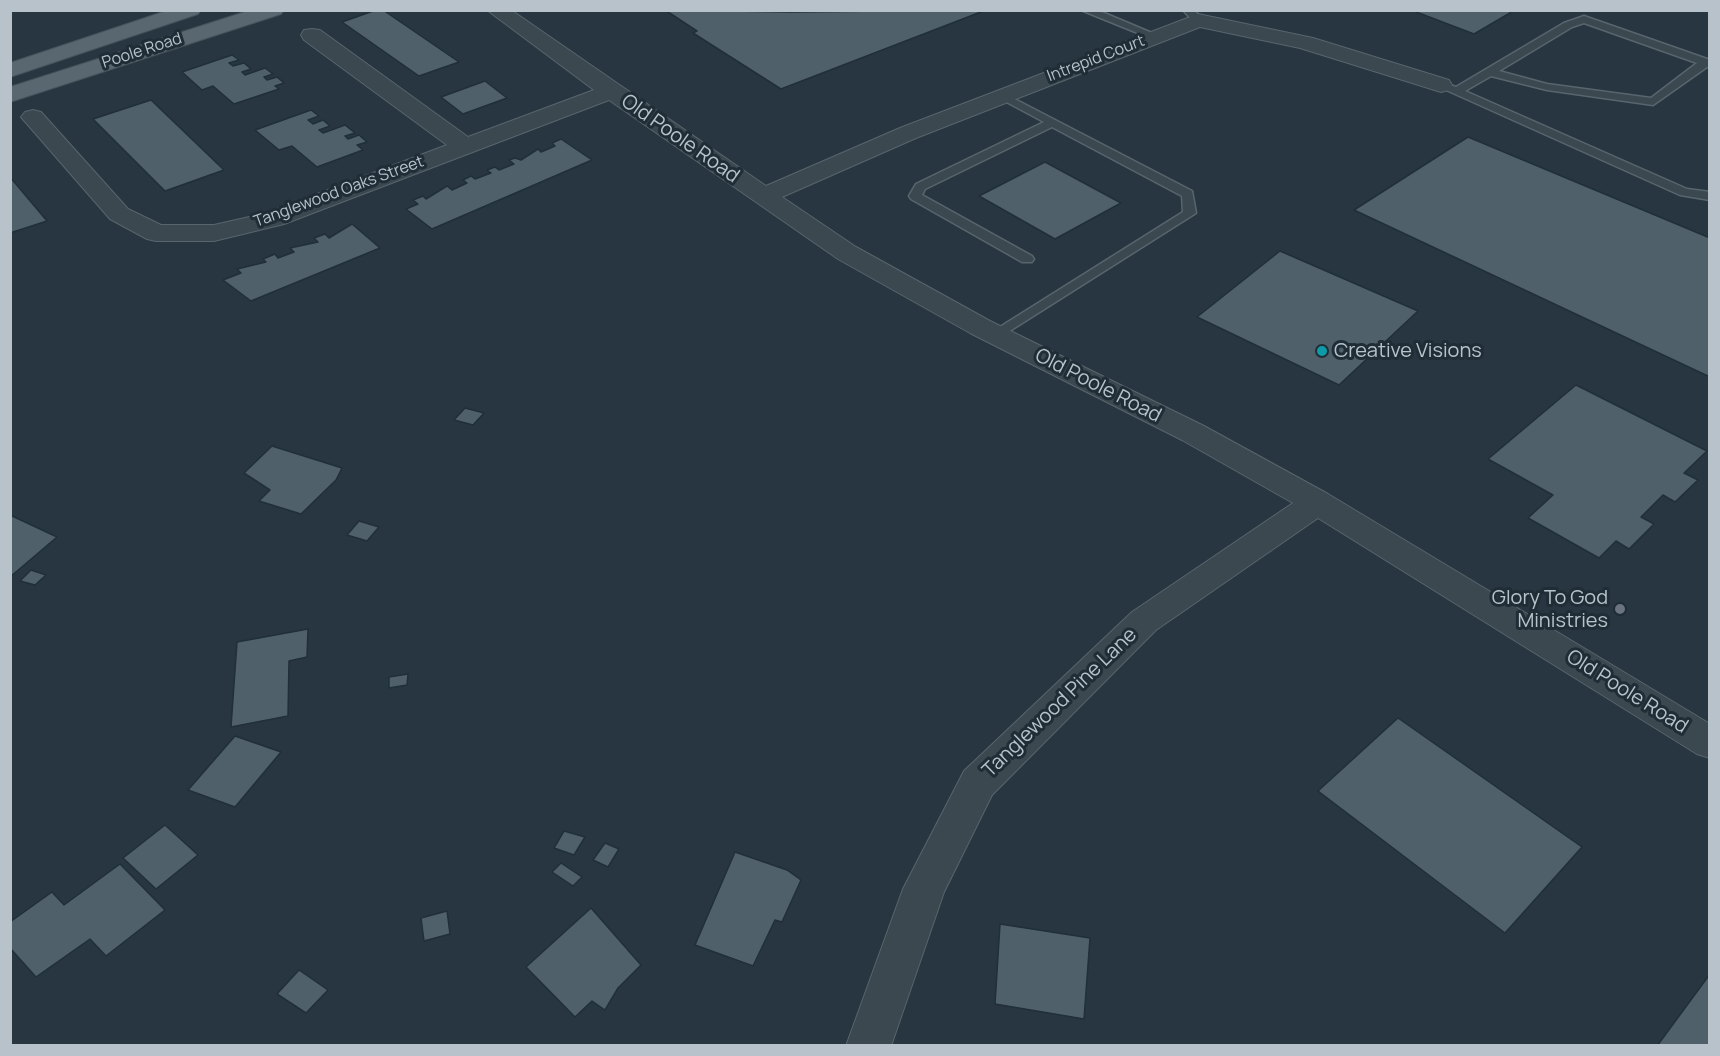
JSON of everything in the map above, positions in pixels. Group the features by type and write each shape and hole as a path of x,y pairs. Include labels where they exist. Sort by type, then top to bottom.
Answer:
{"main road":[{"name":"Poole Road","path":"10,70 191,10"},
{"name":"Poole Road","path":"10,95 274,10"}],"street":[{"name":"Old Poole Road","path":"497,10 610,91 847,253 996,335 1193,433 1317,502 1710,743"},
{"name":"Intrepid Court","path":"763,196 908,133 1154,36 1193,15 1305,43 1449,88"},
{"path":"312,35 464,146"},
{"name":"Tanglewood Oaks Street","path":"33,117 119,214 156,233 214,234 275,219 610,91"},
{"name":"Tanglewood Pine Lane","path":"868,1046 924,889 978,783 1144,621 1317,502"}],"lane":[{"path":"1086,10 1154,36"},
{"path":"1449,88 1490,72 1587,15 1708,63"},
{"path":"1490,72 1547,87 1653,102 1708,63"},
{"path":"1449,88 1684,192 1710,196"},
{"path":"996,335 1190,213 1188,194 1003,96"},
{"path":"1027,259 915,196 920,187 1053,122"}],"building":[{"path":"376,10 383,10 459,62 419,76 342,22"},
{"path":"665,10 791,12 986,10 781,89 693,33 697,31"},
{"path":"1411,10 1515,10 1474,34"},
{"path":"232,55 239,60 229,63 233,66 244,63 251,69 242,72 245,75 265,68 273,74 264,77 267,80 277,77 284,83 275,86 279,89 234,104 213,86 202,90 182,72"},
{"path":"485,81 507,98 463,114 441,97"},
{"path":"151,100 224,170 165,191 93,119"},
{"path":"311,110 319,116 308,120 313,124 323,120 330,126 319,130 323,133 345,125 355,133 345,136 348,139 359,135 367,142 357,145 363,150 317,167 292,146 279,150 255,130"},
{"path":"1468,137 1710,238 1710,377 1354,210"},
{"path":"561,139 592,160 432,229 406,209 418,204 413,200 423,196 426,199 447,186 452,190 467,183 463,180 471,176 475,179 491,173 487,170 495,167 499,170 514,164 509,160 515,158 521,160 538,149 541,152 555,146 552,143"},
{"path":"1045,162 1121,203 1055,239 979,196"},
{"path":"10,177 47,221 10,233"},
{"path":"352,224 380,248 251,301 223,280 241,273 237,269 266,262 263,259 275,254 278,258 294,252 290,248 318,242 314,238 325,234 329,238"},
{"name":"Creative Visions","path":"1280,251 1418,311 1339,385 1197,317"},
{"path":"1576,385 1707,451 1684,473 1698,480 1675,502 1663,495 1641,517 1654,524 1629,549 1616,541 1599,558 1528,518 1553,495 1488,459"},
{"path":"465,408 484,413 473,425 454,420"},
{"path":"272,446 342,468 336,480 301,514 259,501 270,490 244,473"},
{"path":"10,515 57,537 10,577"},
{"path":"359,521 379,527 367,541 347,535"},
{"path":"31,570 46,575 35,585 20,581"},
{"path":"308,629 307,657 289,661 288,716 231,727 237,642"},
{"path":"408,674 407,685 389,688 389,677"},
{"path":"1398,718 1582,847 1505,933 1318,791"},
{"path":"235,736 281,752 235,807 188,790"},
{"path":"165,825 198,855 156,889 123,858"},
{"path":"564,831 585,837 574,855 554,848"},
{"path":"605,843 619,849 608,867 593,860"},
{"path":"735,852 787,870 801,880 782,922 775,920 753,966 695,945"},
{"path":"561,863 582,877 573,886 552,872"},
{"path":"120,864 165,910 106,956 90,939 36,977 10,948 10,922 52,892 64,905"},
{"path":"591,908 641,965 618,988 605,1010 592,1001 575,1017 526,967"},
{"path":"447,911 450,934 424,941 421,918"},
{"path":"1000,924 1090,938 1084,1019 995,1004"},
{"path":"299,970 328,990 306,1013 277,994"},
{"path":"1710,974 1710,1046 1657,1046"}],"place":[{"name":"Creative Visions","path":"1322,351"},
{"name":"Glory To God Ministries","path":"1620,609"}]}
